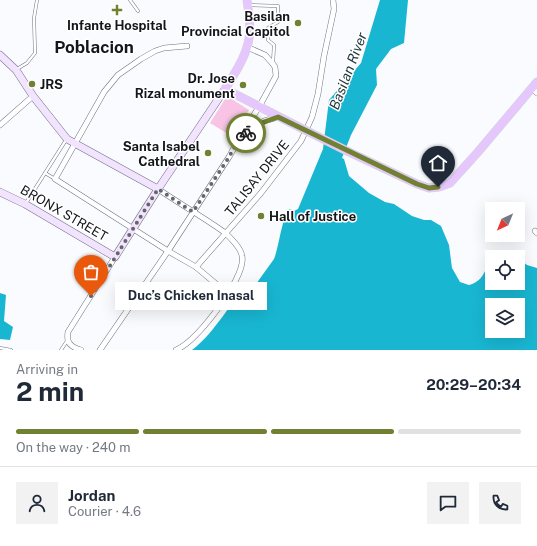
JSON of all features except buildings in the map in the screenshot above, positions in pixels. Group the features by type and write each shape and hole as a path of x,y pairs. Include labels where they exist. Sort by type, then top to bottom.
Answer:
{"main road":[{"path":"247,2 249,27 247,47 241,62 225,89 349,152 417,184 429,188 450,183 535,88"}],"street":[{"name":"TALISAY DRIVE","path":"196,267 261,193 301,141 310,123 318,94 334,9 333,0"},
{"path":"186,46 164,48 155,51 118,75 104,92 55,179 168,251 196,267 228,294"},
{"path":"100,350 168,251 229,157 276,76 275,67 265,55 247,47"},
{"path":"0,55 16,70 33,96 67,139 158,189 226,233 242,255 243,262 228,294 214,315 185,346 176,350"},
{"path":"80,350 73,347 68,341 68,332 158,189 225,89"},
{"path":"0,125 33,96"},
{"path":"240,137 264,122 278,117"},
{"name":"BRONX STREET","path":"0,192 25,204 115,257"}],"lane":[{"path":"16,70 35,53 34,18 37,0"},
{"path":"130,0 138,11"},
{"path":"247,2 278,6 278,22 268,28 268,40 274,44 273,64"},
{"path":"25,204 67,139"},
{"path":"45,173 55,179"},
{"path":"61,350 68,341"},
{"path":"0,348 11,350"}],"shaded area":[{"path":"227,96 249,110 233,137 210,123"}],"water":[{"path":"380,0 408,0 404,43 391,49 376,69 377,85 351,135 342,158 344,159 349,176 369,193 385,202 394,204 412,216 424,220 431,220 441,226 449,245 452,268 460,282 469,285 474,283 481,278 485,271 485,290 525,290 525,263 537,268 537,350 192,350 209,334 235,301 243,302 274,259 286,215 289,209 294,211 298,209 323,149 329,100 361,63"},
{"path":"0,293 6,295 4,321 13,327 10,340 0,339"}],"way so far":[{"path":"91,296 158,189 193,212 229,157 240,137 246,133"}],"place":[{"name":"Infante Hospital","path":"117,10"},
{"name":"Basilan Provincial Capitol","path":"298,23"},
{"name":"JRS","path":"32,84"},
{"name":"Dr. Jose Rizal monument","path":"243,85"},
{"name":"Santa Isabel Cathedral","path":"208,153"},
{"name":"Hall of Justice","path":"261,216"},
{"name":"Duc’s Chicken Inasal","path":"91,296"}],"district":[{"name":"Poblacion","path":"94,47"}],"route":[{"path":"246,133 264,122 278,117 417,184 429,188 438,187"}],"water label":[{"name":"Basilan River","path":"348,71"}]}
